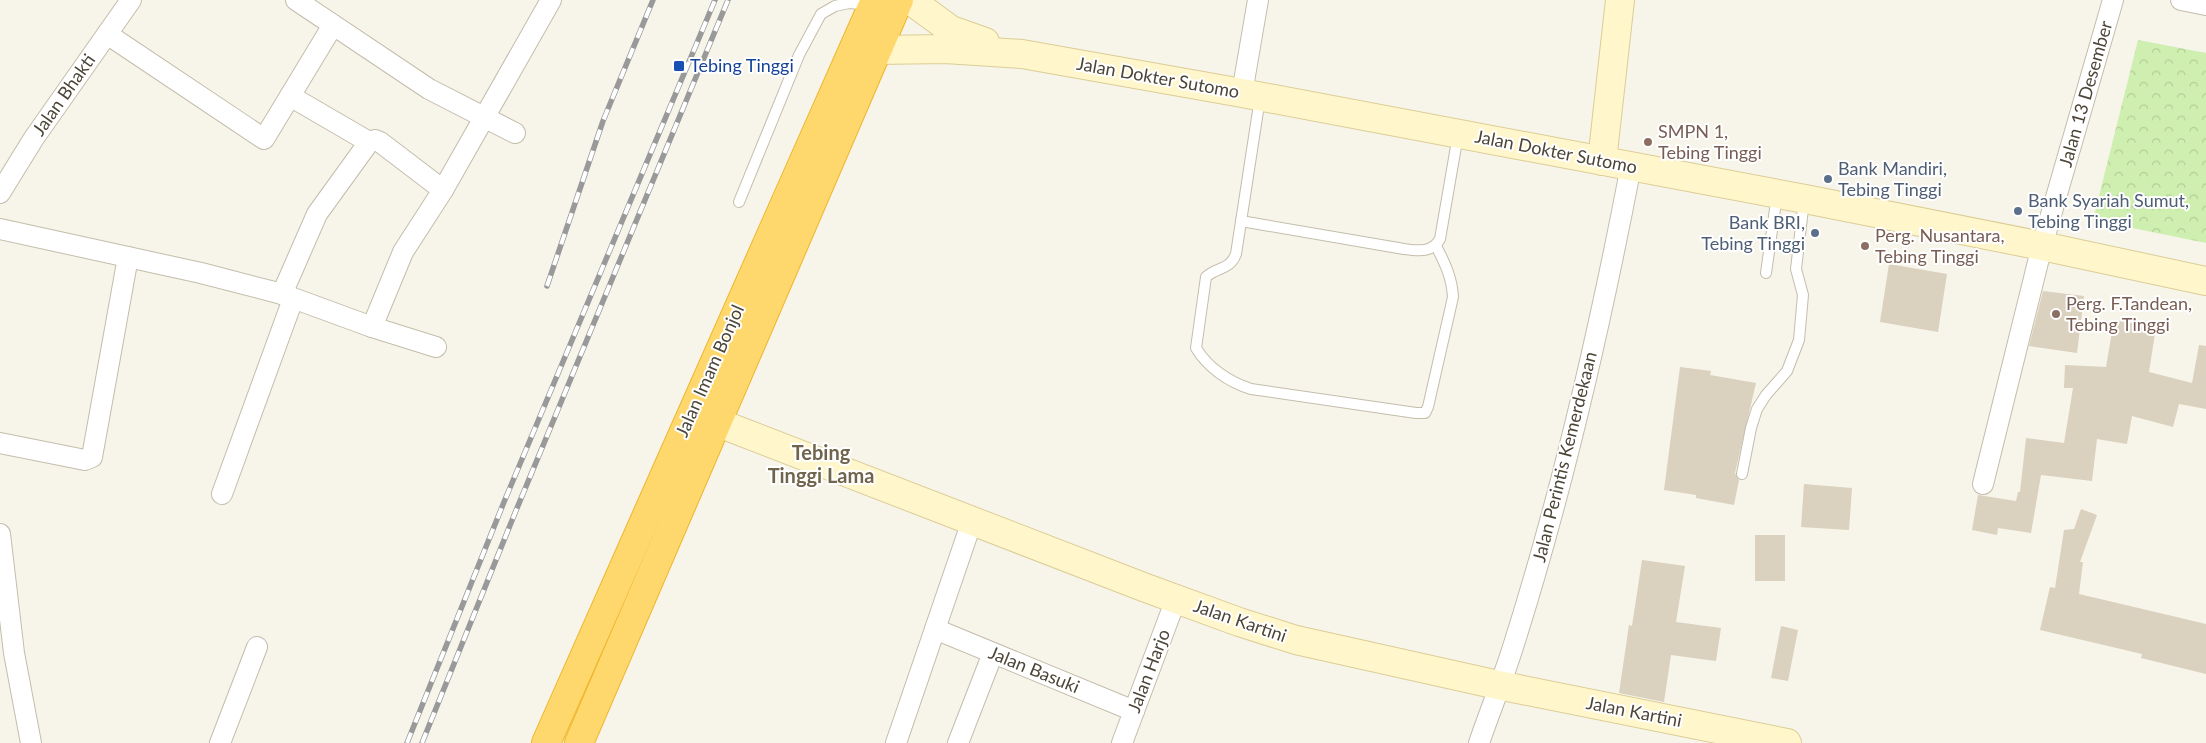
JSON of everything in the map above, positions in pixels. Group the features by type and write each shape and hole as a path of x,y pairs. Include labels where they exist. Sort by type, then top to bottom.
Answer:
{"highway":[{"name":"Jalan Imam Bonjol","path":"546,743 704,417 865,48 899,0"},
{"name":"Jalan Imam Bonjol","path":"865,48 874,3"},
{"name":"Jalan Imam Bonjol","path":"579,743 704,417"}],"main road":[{"name":"Jalan Dokter Sutomo","path":"910,0 951,30 1022,54"},
{"path":"1602,161 1620,0"},
{"name":"Jalan Dokter Sutomo","path":"865,48 944,48 1022,54 1804,199 2042,246 2206,281"},
{"name":"Jalan Kartini","path":"704,417 1176,599 1296,640 1736,738 1786,743"}],"street":[{"name":"Jalan Bhakti","path":"0,193 34,138 131,0"},
{"path":"296,0 429,89 515,133"},
{"path":"372,327 403,252 443,190 551,0"},
{"path":"1251,95 1258,0"},
{"name":"Jalan 13 Desember","path":"1983,484 2042,246 2113,0"},
{"path":"2181,0 2206,5"},
{"path":"107,34 264,139 333,25"},
{"path":"290,96 369,142"},
{"path":"222,494 316,214 369,142 375,140 443,190"},
{"name":"Jalan Perintis Kemerdekaan","path":"1479,743 1498,685 1513,649 1563,475 1612,264 1631,166"},
{"path":"0,229 201,273 287,296 372,327 436,347"},
{"path":"0,443 84,460 92,457 128,257"},
{"path":"896,743 972,521"},
{"path":"0,534 14,653 31,743"},
{"name":"Jalan Harjo","path":"1122,743 1176,599"},
{"name":"Jalan Basuki","path":"935,629 1134,711"},
{"path":"220,743 256,647"},
{"path":"958,743 993,653"}],"lane":[{"path":"739,202 799,55 821,14 835,6 849,3 874,3"},
{"path":"1251,95 1241,221 1236,254 1232,263 1206,276 1196,348 1200,355 1226,379 1251,389 1416,413 1425,412 1428,407 1453,297 1452,284 1447,267 1436,246"},
{"path":"1241,221 1404,250 1422,251 1436,246 1440,239 1458,134"},
{"path":"1766,273 1777,194"},
{"path":"1742,474 1751,428 1757,409 1766,395 1787,371 1799,340 1803,295 1796,268 1804,199"}],"green space":[{"path":"2138,40 2206,53 2206,243 2093,220"}],"building":[{"path":"1889,264 1947,274 1938,332 1880,322"},
{"name":"Perg. F.Tandean, Tebing Tinggi","path":"2043,291 2084,296 2077,353 2029,346"},
{"path":"2114,320 2156,327 2149,372 2192,383 2199,345 2206,346 2206,409 2179,404 2173,427 2132,416 2127,444 2097,439 2092,481 2041,475 2031,533 1998,528 1997,535 1972,530 1978,495 2016,501 2018,492 2020,492 2026,438 2064,443 2073,388 2064,388 2065,365 2106,367"},
{"path":"1680,367 1711,371 1710,375 1756,383 1735,473 1739,480 1734,505 1696,498 1696,495 1664,490"},
{"path":"1804,484 1852,488 1849,530 1801,527"},
{"path":"2081,509 2097,515 2080,562 2083,562 2079,594 2206,624 2206,674 2141,658 2142,654 2040,630 2050,587 2055,588 2064,530 2074,529"},
{"path":"1755,535 1785,535 1785,581 1755,581"},
{"path":"1642,560 1685,566 1676,622 1721,628 1716,661 1671,655 1664,702 1619,693 1629,625 1632,626"},
{"path":"1781,626 1798,630 1788,681 1771,678"}],"railway":[{"path":"547,286 603,121 653,0"},
{"path":"407,743 504,502 715,0"},
{"path":"422,743 515,513 728,0"}],"place":[{"name":"Tebing Tinggi","path":"679,66"},
{"name":"SMPN 1, Tebing Tinggi","path":"1648,142"},
{"name":"Bank Mandiri, Tebing Tinggi","path":"1828,179"},
{"name":"Bank Syariah Sumut, Tebing Tinggi","path":"2018,211"},
{"name":"Bank BRI, Tebing Tinggi","path":"1815,233"},
{"name":"Perg. Nusantara, Tebing Tinggi","path":"1865,246"},
{"name":"Perg. F.Tandean, Tebing Tinggi","path":"2056,314"}],"district":[{"name":"Tebing Tinggi Lama","path":"821,464"}]}
